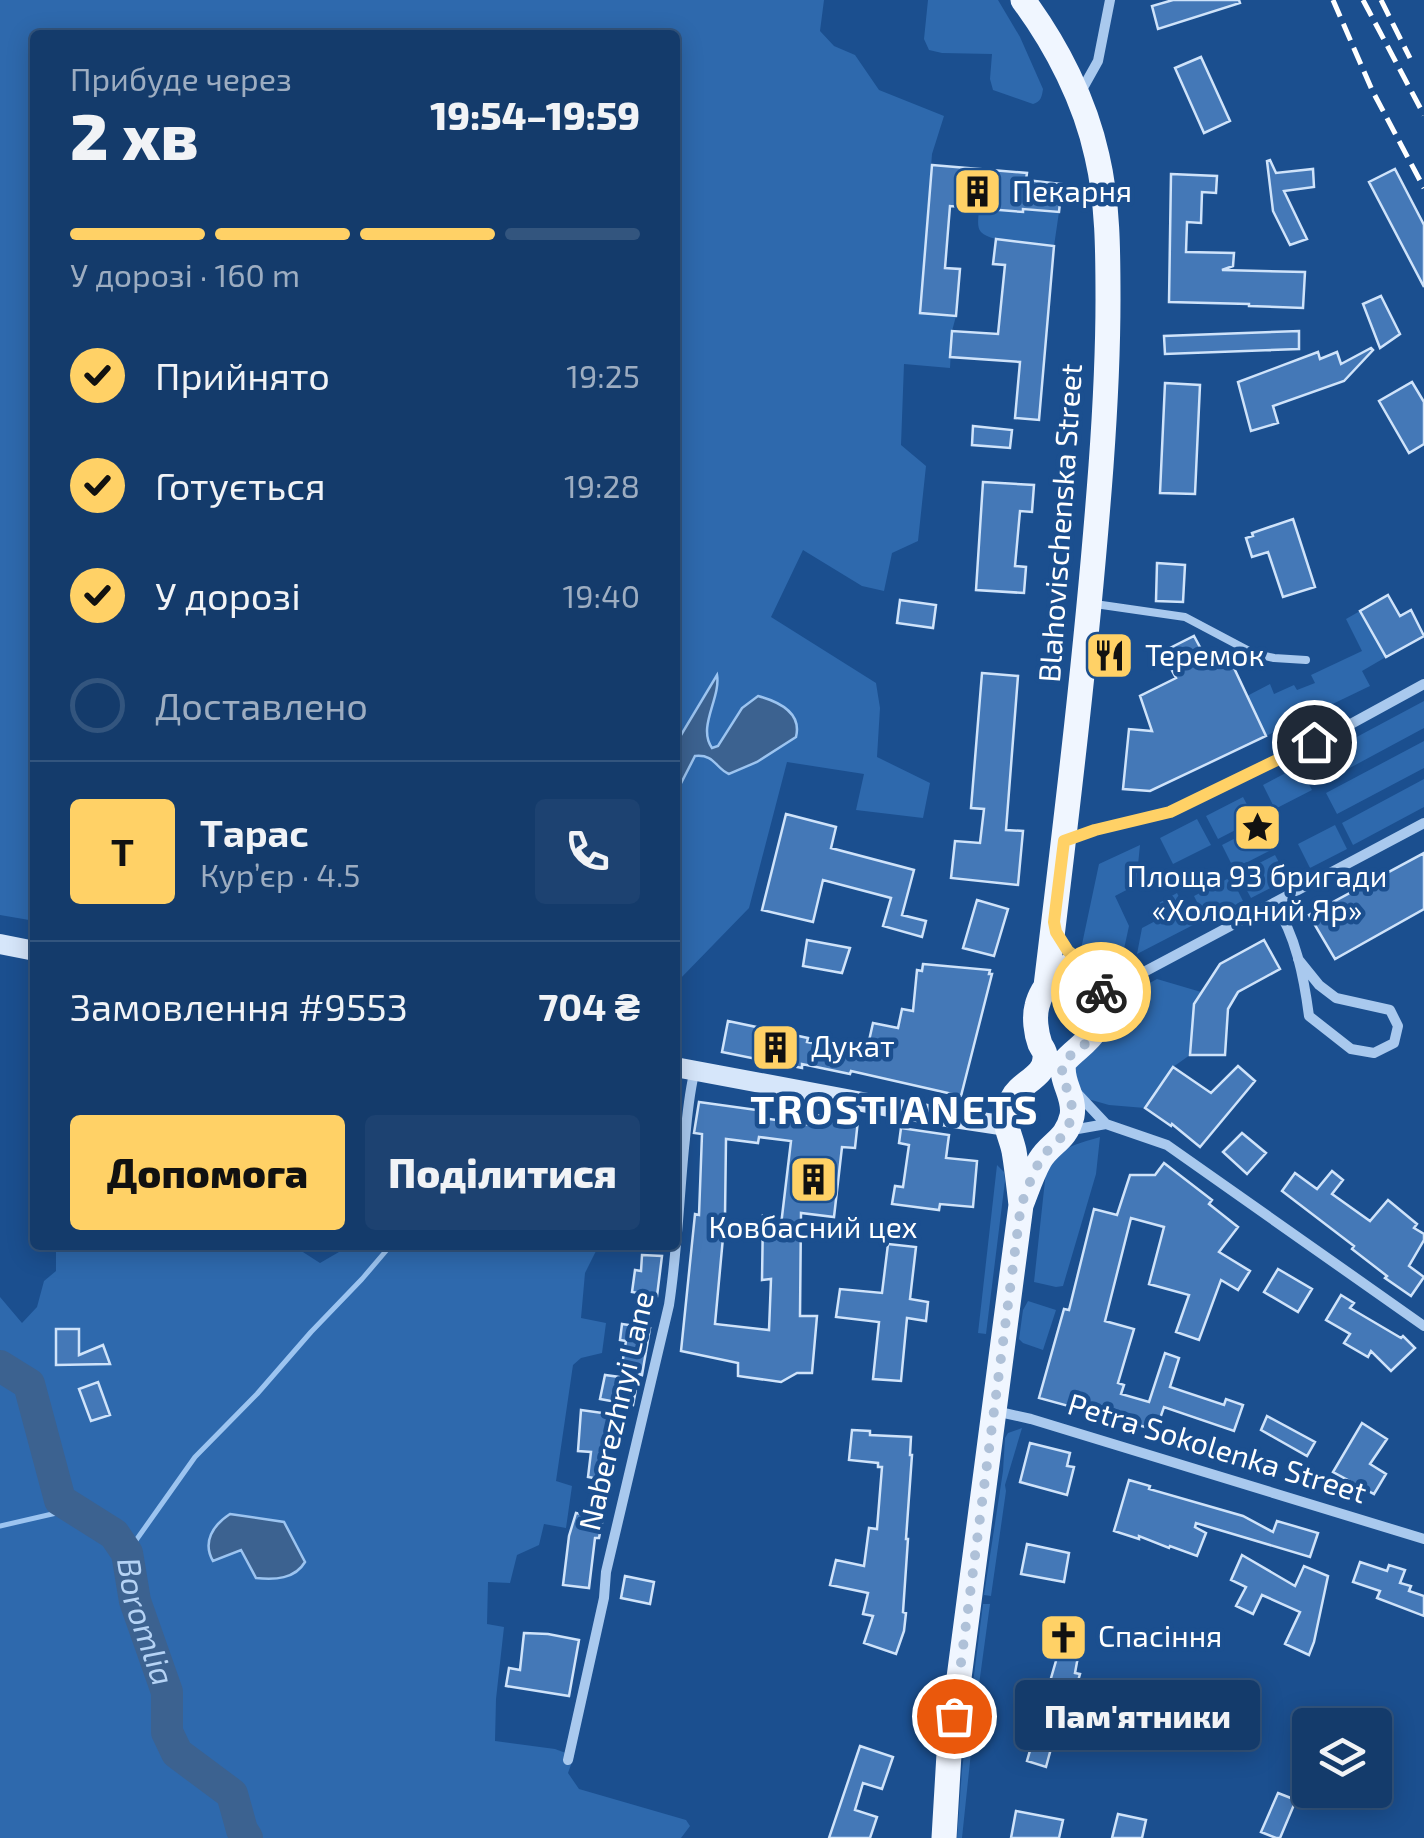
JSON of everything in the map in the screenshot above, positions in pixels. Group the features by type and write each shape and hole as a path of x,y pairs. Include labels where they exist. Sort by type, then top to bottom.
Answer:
{"main road":[{"name":"Blahovischenska Street","path":"1023,0 1078,96 1097,156 1106,213 1105,413 1090,603 1054,922 1103,1002"},
{"path":"944,1838 950,1754 1021,1205 1007,1113 1014,1094 1041,1063 1036,1013 1046,986 1079,967 1054,922"},
{"path":"0,944 30,949"},
{"path":"1021,1205 1041,1158 1068,1130 1073,1108 1067,1067 1097,1028 1103,1002"},
{"path":"685,1068 1007,1126"},
{"path":"1015,1154 1029,1161 1041,1158"}],"street":[{"path":"1078,96 1098,62 1110,0"},
{"path":"1064,841 1170,812 1424,684"},
{"path":"1103,1002 1127,981 1424,823"},
{"path":"1274,903 1290,931 1310,1016 1351,1049 1374,1054 1394,1043 1398,1026 1390,1010 1336,998 1298,960"},
{"path":"1079,967 1127,981"},
{"path":"1067,1067 1106,1124"},
{"name":"Naberezhnyi Lane","path":"680,1205 690,1090 685,1068"},
{"path":"1068,1130 1106,1124 1167,1145 1424,1326"},
{"name":"Naberezhnyi Lane","path":"568,1760 604,1598 606,1572 669,1305 676,1250"},
{"name":"Petra Sokolenka Street","path":"994,1411 1424,1539"}],"lane":[{"path":"1090,603 1184,617 1253,652 1306,660"}],"shaded area":[{"path":"0,0 824,0 820,31 834,46 855,55 879,90 944,116 932,154 920,313 956,316 950,368 904,364 901,445 926,466 918,541 892,553 884,591 862,586 803,550 771,617 876,683 880,708 877,757 930,783 923,818 856,810 864,774 787,762 749,908 680,979 680,785 695,756 711,759 729,774 757,762 796,737 726,735 712,748 707,731 717,676 680,738 680,30 30,30 30,920 0,915"},
{"path":"928,0 998,0 1043,89 1039,100 1033,104 993,90 992,54 929,50 924,39"},
{"path":"979,208 1059,212 1054,246 986,236 979,227"},
{"path":"1360,611 1386,657 1362,671 1370,686 1266,736 1247,696 1270,684 1274,694 1294,685 1297,690 1315,683 1311,675 1362,651 1346,619"},
{"path":"717,675 707,731 712,748 718,746 742,708 758,696 788,710 797,729 796,737 757,762 729,774 711,759 695,756 680,785 681,735"},
{"path":"1424,701 1424,728 1320,784 1308,763"},
{"path":"1424,741 1424,768 1337,814 1326,793"},
{"path":"1299,766 1312,790 1275,809 1263,785"},
{"path":"1424,779 1424,807 1353,845 1342,823"},
{"path":"1243,797 1255,820 1218,839 1206,816"},
{"path":"1197,819 1211,845 1173,864 1160,838"},
{"path":"1335,825 1347,849 1310,868 1298,844"},
{"path":"1259,826 1271,850 1234,869 1222,845"},
{"path":"1140,845 1136,885 1115,896 1129,926 1122,958 1081,949 1099,864"},
{"path":"1275,855 1288,879 1251,898 1238,874"},
{"path":"1231,877 1243,901 1206,920 1194,896"},
{"path":"1177,893 1193,925 1137,954 1142,928 1165,916 1159,903"},
{"path":"1157,979 1201,992 1194,1004 1190,1055 1173,1067 1145,1108 1109,1105 1081,1097 1064,1064 1103,1008"},
{"path":"1100,1137 1096,1174 1063,1286 1034,1282 1047,1162 1065,1149"},
{"path":"997,1165 1004,1172 1005,1181 986,1334 978,1333"},
{"path":"56,1250 300,1250 320,1263 342,1250 596,1250 585,1273 581,1318 606,1323 602,1353 581,1358 573,1365 556,1481 572,1486 566,1528 544,1524 539,1545 517,1555 510,1583 488,1582 487,1624 504,1627 495,1741 555,1749 574,1756 568,1773 579,1789 686,1820 690,1826 681,1838 0,1838 0,1297 22,1323 37,1307 44,1281 56,1271"},
{"path":"1028,1301 1056,1310 1043,1350 1019,1339"},
{"path":"1022,1428 1005,1485 991,1596 984,1595 1005,1438"},
{"path":"230,1514 284,1522 305,1562 301,1568 284,1577 256,1578 241,1550 213,1561 211,1534"},
{"path":"983,1604 990,1604 962,1838 957,1838 962,1770"}],"building":[{"path":"1173,0 1240,3 1158,29 1152,6"},
{"path":"1201,57 1230,121 1204,133 1175,68"},
{"path":"1267,161 1276,173 1313,169 1314,187 1284,191 1307,239 1290,245 1273,211"},
{"path":"932,165 1027,173 1026,180 1062,184 1059,212 950,206 945,268 960,269 956,316 920,313"},
{"path":"1395,169 1424,225 1424,287 1369,182"},
{"path":"1171,174 1217,176 1216,193 1202,192 1201,223 1187,222 1186,252 1234,253 1233,266 1222,270 1305,272 1303,308 1169,302"},
{"path":"996,239 1054,246 1039,420 1015,418 1020,362 950,357 952,331 998,334 1005,265 993,264"},
{"path":"1381,296 1400,334 1380,348 1363,304"},
{"path":"1299,331 1299,349 1165,354 1164,336"},
{"path":"1371,348 1344,381 1273,406 1278,423 1251,431 1238,382 1318,352 1320,359 1337,352 1341,364"},
{"path":"1412,382 1424,402 1424,444 1409,453 1379,401"},
{"path":"1165,383 1200,385 1195,494 1160,493"},
{"path":"973,426 1012,430 1010,448 972,445"},
{"path":"983,482 1034,485 1032,512 1020,511 1015,566 1026,567 1024,593 976,590"},
{"path":"1293,519 1315,587 1283,597 1268,552 1252,557 1246,538"},
{"path":"1157,563 1185,565 1183,602 1156,601"},
{"path":"1388,595 1400,616 1411,610 1424,636 1386,657 1360,611"},
{"path":"900,600 936,605 933,628 897,623"},
{"path":"1194,636 1207,660 1226,651 1266,736 1150,791 1123,789 1129,729 1152,731 1140,696 1176,678 1162,652"},
{"path":"982,673 1018,676 1006,830 1023,831 1018,885 951,878 955,841 980,843 984,809 971,808"},
{"path":"786,814 836,827 831,848 914,870 902,915 926,921 922,937 883,926 891,898 823,880 813,922 762,910"},
{"path":"1424,853 1424,909 1335,959 1309,915"},
{"path":"977,900 1008,909 994,956 963,948"},
{"path":"807,940 850,948 842,973 803,966"},
{"path":"1264,940 1280,969 1238,992 1228,1009 1225,1055 1190,1055 1194,1004 1220,964"},
{"path":"923,964 990,970 992,974 961,1096 851,1071 850,1074 802,1064 802,1068 722,1052 728,1021 866,1054 873,1023 898,1028 902,1009 913,1011 917,970 922,971"},
{"path":"1238,1066 1255,1081 1200,1147 1145,1108 1173,1067 1211,1093"},
{"path":"699,1102 764,1111 762,1118 812,1125 813,1115 858,1120 855,1148 842,1147 834,1217 801,1213 800,1316 817,1316 812,1373 797,1373 781,1382 738,1376 738,1363 681,1351 695,1214 699,1215 702,1134 694,1133","holes":["759,1137 791,1141 781,1225 763,1216 762,1280 771,1279 769,1330 715,1324 725,1216 726,1139 758,1143"]},
{"path":"901,1128 949,1135 946,1158 977,1161 973,1207 940,1204 939,1210 892,1204 895,1186 903,1187 909,1145 899,1143"},
{"path":"1242,1133 1266,1153 1247,1174 1223,1152"},
{"path":"1164,1163 1212,1200 1209,1204 1238,1227 1219,1252 1250,1271 1238,1290 1221,1280 1199,1340 1176,1332 1189,1295 1149,1284 1164,1227 1131,1218 1105,1321 1134,1329 1118,1383 1124,1385 1121,1394 1149,1402 1165,1353 1179,1358 1170,1387 1224,1405 1226,1399 1243,1405 1234,1431 1164,1407 1156,1430 1039,1398 1064,1309 1069,1310 1094,1209 1117,1215 1130,1175 1155,1175"},
{"path":"1332,1171 1343,1180 1332,1194 1370,1221 1388,1200 1424,1234 1409,1266 1424,1277 1411,1296 1282,1191 1295,1173 1317,1189"},
{"path":"888,1244 916,1247 910,1299 928,1302 926,1321 907,1318 901,1381 873,1379 879,1322 836,1317 840,1289 882,1293"},
{"path":"642,1255 662,1256 657,1296 632,1292 635,1270 641,1271"},
{"path":"1278,1269 1312,1289 1298,1312 1264,1292"},
{"path":"1341,1295 1354,1303 1350,1308 1403,1336 1415,1348 1391,1371 1371,1351 1368,1357 1344,1343 1350,1334 1326,1320"},
{"path":"622,1324 650,1328 633,1405 600,1399 605,1375 620,1377 626,1341 620,1340"},
{"path":"56,1329 79,1329 79,1355 103,1345 110,1364 56,1365"},
{"path":"98,1382 110,1415 91,1421 79,1389"},
{"path":"581,1410 610,1414 605,1480 588,1477 591,1452 578,1451"},
{"path":"1267,1416 1315,1442 1307,1456 1261,1430"},
{"path":"1362,1423 1387,1439 1370,1464 1386,1474 1374,1494 1333,1472"},
{"path":"852,1430 911,1437 903,1612 906,1613 896,1654 864,1643 873,1616 863,1614 868,1593 830,1585 836,1560 864,1566 869,1528 877,1529 882,1467 878,1463 849,1460"},
{"path":"1030,1443 1070,1453 1067,1466 1074,1467 1067,1495 1020,1482"},
{"path":"1129,1480 1243,1516 1273,1532 1277,1521 1318,1533 1310,1557 1196,1523 1195,1527 1206,1533 1197,1556 1114,1531"},
{"path":"576,1513 603,1518 599,1538 595,1538 589,1588 563,1585"},
{"path":"1027,1544 1069,1553 1064,1582 1021,1574"},
{"path":"1242,1555 1295,1586 1304,1566 1328,1576 1309,1655 1285,1644 1300,1612 1262,1595 1253,1614 1236,1606 1246,1587 1231,1580"},
{"path":"1360,1562 1387,1571 1389,1565 1405,1570 1400,1583 1424,1596 1424,1616 1377,1598 1380,1591 1353,1582"},
{"path":"625,1576 654,1582 650,1604 621,1598"},
{"path":"1046,1623 1083,1629 1075,1673 1080,1674 1076,1688 1068,1686 1046,1767 1027,1761 1060,1647 1043,1644"},
{"path":"524,1633 579,1640 569,1696 506,1686 509,1668 520,1670"},
{"path":"860,1746 893,1757 882,1789 863,1783 855,1810 877,1817 870,1838 829,1838"},
{"path":"1278,1793 1292,1798 1293,1808 1280,1838 1261,1832"},
{"path":"1016,1811 1063,1820 1059,1838 1011,1838"},
{"path":"1118,1814 1146,1820 1142,1838 1112,1838"}],"waterway":[{"path":"127,1553 195,1457 387,1250"},
{"name":"Boromlia","path":"0,1366 29,1384 60,1500 114,1534 127,1553 135,1601 167,1692 167,1732 177,1753 232,1794 247,1838"},
{"path":"0,1526 74,1509"}],"railway":[{"path":"1333,0 1372,90 1424,188"},
{"path":"1363,0 1424,115"},
{"path":"1381,0 1410,58"}],"way so far":[{"path":"954,1716 1021,1205 1041,1158 1069,1127 1073,1108 1062,1076 1064,1064 1097,1028 1103,1008 1101,992"}],"place":[{"name":"Пекарня","path":"977,192"},
{"name":"Теремок","path":"1110,656"},
{"name":"Площа 93 бригади «Холодний Яр»","path":"1257,828"},
{"name":"Дукат","path":"776,1047"},
{"name":"Ковбасний цех","path":"813,1179"},
{"name":"Спасіння","path":"1063,1637"},
{"name":"Пам'ятники","path":"954,1716"}],"district":[{"name":"TROSTIANETS","path":"895,1110"}],"route":[{"path":"1101,992 1092,970 1076,960 1056,932 1064,841 1170,812 1314,742"}]}
